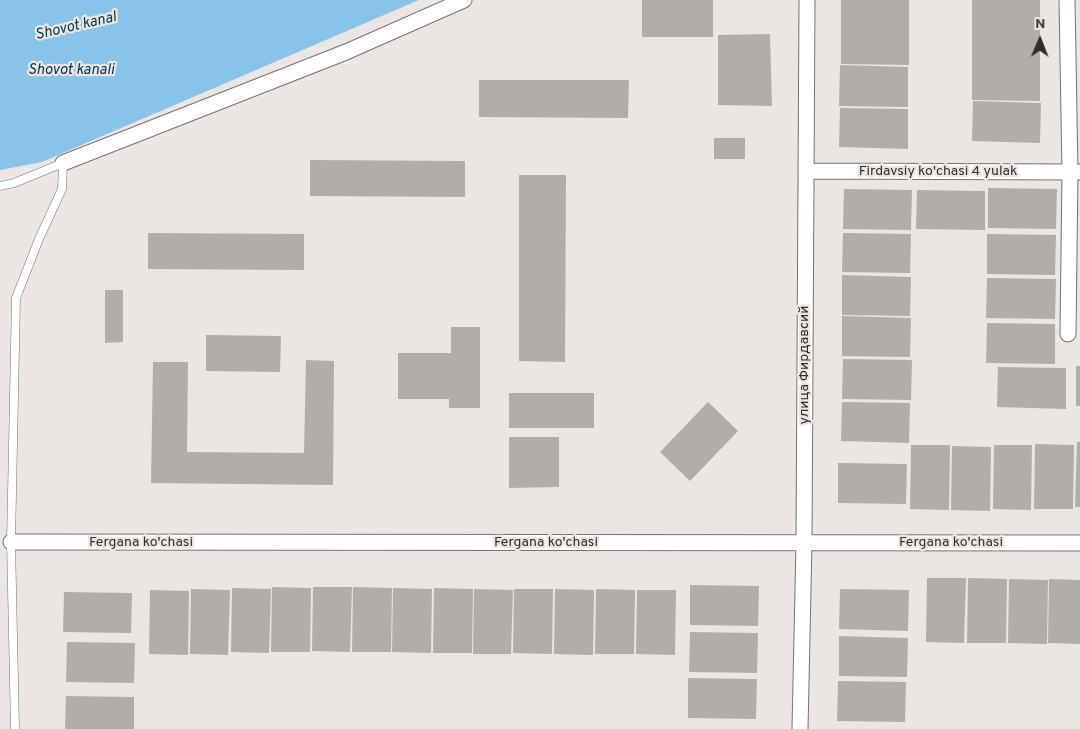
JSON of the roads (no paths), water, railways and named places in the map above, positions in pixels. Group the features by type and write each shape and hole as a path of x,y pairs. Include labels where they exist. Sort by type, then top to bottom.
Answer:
{"street":[{"path":"63,163 346,52 464,0"},
{"name":"улица Фирдавсий","path":"800,729 804,543 807,0"},
{"path":"1067,0 1075,172 1068,334"},
{"name":"Firdavsiy ko'chasi 4 yulak","path":"806,171 1075,172"},
{"name":"Fergana ko'chasi","path":"11,542 1080,543"}],"lane":[{"path":"0,186 14,183 63,163 62,189 39,239 16,298 11,542 15,729"}],"water":[{"name":"Shovot kanali","path":"0,0 419,0 42,162 0,170"}],"water label":[{"name":"Shovot kanal","path":"76,27"}]}
